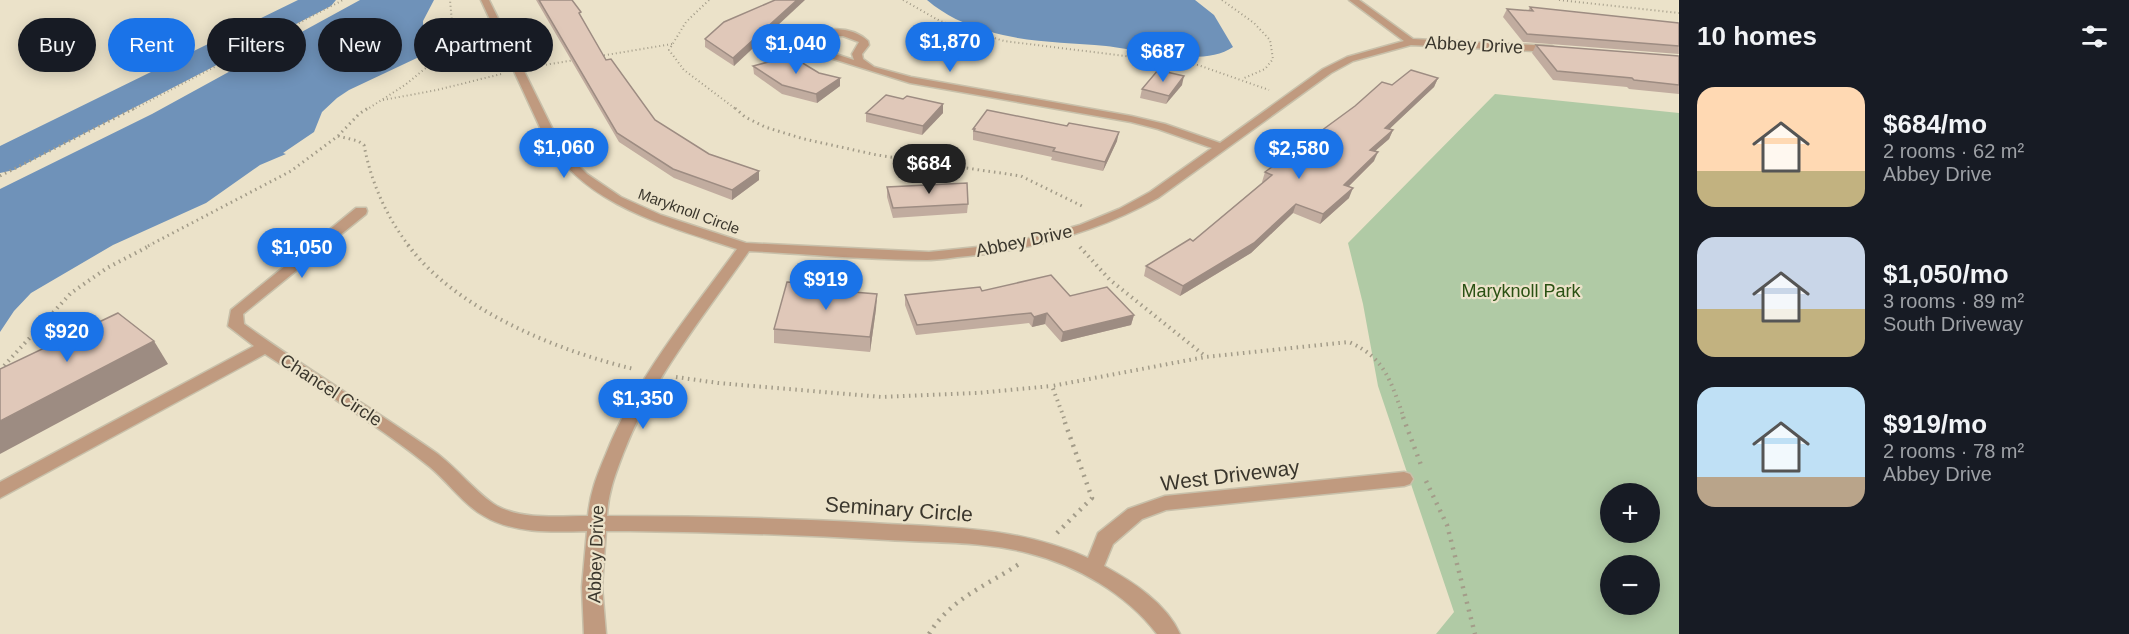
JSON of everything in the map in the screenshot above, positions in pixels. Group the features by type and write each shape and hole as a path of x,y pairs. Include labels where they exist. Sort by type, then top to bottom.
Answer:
{"street":[{"name":"Maryknoll Circle","path":"485,0 550,136 561,155 583,177 617,200 656,218 745,247"},
{"path":"1353,0 1411,42"},
{"path":"870,69 859,60 857,54 864,45 855,36 839,33 822,34 809,43 814,50 870,69 922,82 1131,119 1161,126 1221,147"},
{"name":"Abbey Drive","path":"595,634 592,587 598,494 627,422 647,385 745,247 929,256 998,249 1067,233 1107,219 1154,195 1340,63 1411,42 1567,50"},
{"path":"265,347 236,326 236,314 361,211"},
{"name":"Chancel Circle","path":"0,491 265,347 369,414 437,464 490,511 516,520 544,524 596,523"},
{"name":"West Driveway","path":"1093,570 1105,539 1135,514 1165,503 1404,479"},
{"name":"Seminary Circle","path":"596,523 760,524 986,538 1061,555 1093,570 1128,592 1163,624 1168,634"}],"path":[{"path":"0,176 343,0"},
{"path":"0,370 16,356 53,310 80,285 107,268 291,171 338,136 359,114 405,85 448,52 454,45 450,0"},
{"path":"709,0 677,33 669,50 684,70 730,103 745,117 765,127 804,139 877,155 1021,176 1107,219"},
{"path":"903,0 955,27 1004,41 1198,65 1290,98"},
{"path":"1222,0 1254,23 1270,40 1273,59 1265,69 1241,80"},
{"path":"1559,0 1679,13"},
{"path":"1067,233 1110,280 1205,357"},
{"path":"929,634 937,619 956,600 1000,578 1040,549 1092,498 1052,386 1205,357 1349,342 1365,349 1386,370 1426,480 1447,525 1475,634"}],"green space":[{"name":"Maryknoll Park","path":"1495,94 1679,113 1679,634 1436,634 1454,612 1378,386 1363,304 1348,243"}],"water":[{"path":"360,0 434,0 425,18 414,18 414,59 402,65 402,18 327,18"},
{"path":"927,0 1195,0 1214,15 1233,47 1220,53 1189,57 1106,46 1017,38 963,22 941,11"},
{"path":"318,23 318,72 387,72 337,98 322,112 314,132 283,153 286,154 260,165 206,203 113,245 31,293 14,311 0,332 0,189 152,114 229,72 306,72 306,30"}],"building":[{"path":"539,0 572,0 581,12 579,13 606,60 611,59 655,120 709,154 759,171 732,190 673,169 617,133 553,24 553,18 550,18"},
{"path":"775,0 797,0 733,58 705,39 724,22"},
{"path":"1530,7 1679,23 1679,46 1527,34 1507,9 1533,11"},
{"path":"1536,45 1679,56 1679,85 1557,71"},
{"path":"791,56 819,73 840,78 816,94 782,85 753,66"},
{"path":"1158,70 1184,76 1169,96 1142,89"},
{"path":"1411,70 1438,78 1385,128 1393,130 1370,150 1378,152 1344,185 1353,188 1323,214 1296,204 1254,243 1183,286 1146,266 1190,239 1193,241 1272,175 1265,172 1355,106 1382,82 1392,85"},
{"path":"886,95 903,99 907,96 943,104 923,126 866,113"},
{"path":"987,110 1067,126 1069,123 1119,132 1105,162 1053,151 1055,148 974,131 973,129"},
{"path":"967,183 968,204 893,208 887,187"},
{"path":"1051,275 1070,296 1107,287 1134,315 1063,332 1047,313 1034,317 1031,313 917,325 905,295 980,287 982,291"},
{"path":"787,282 818,284 817,289 877,294 870,337 774,329"},
{"path":"118,313 154,341 0,421 0,369"}],"waterway":[{"path":"0,161 321,0"}]}
